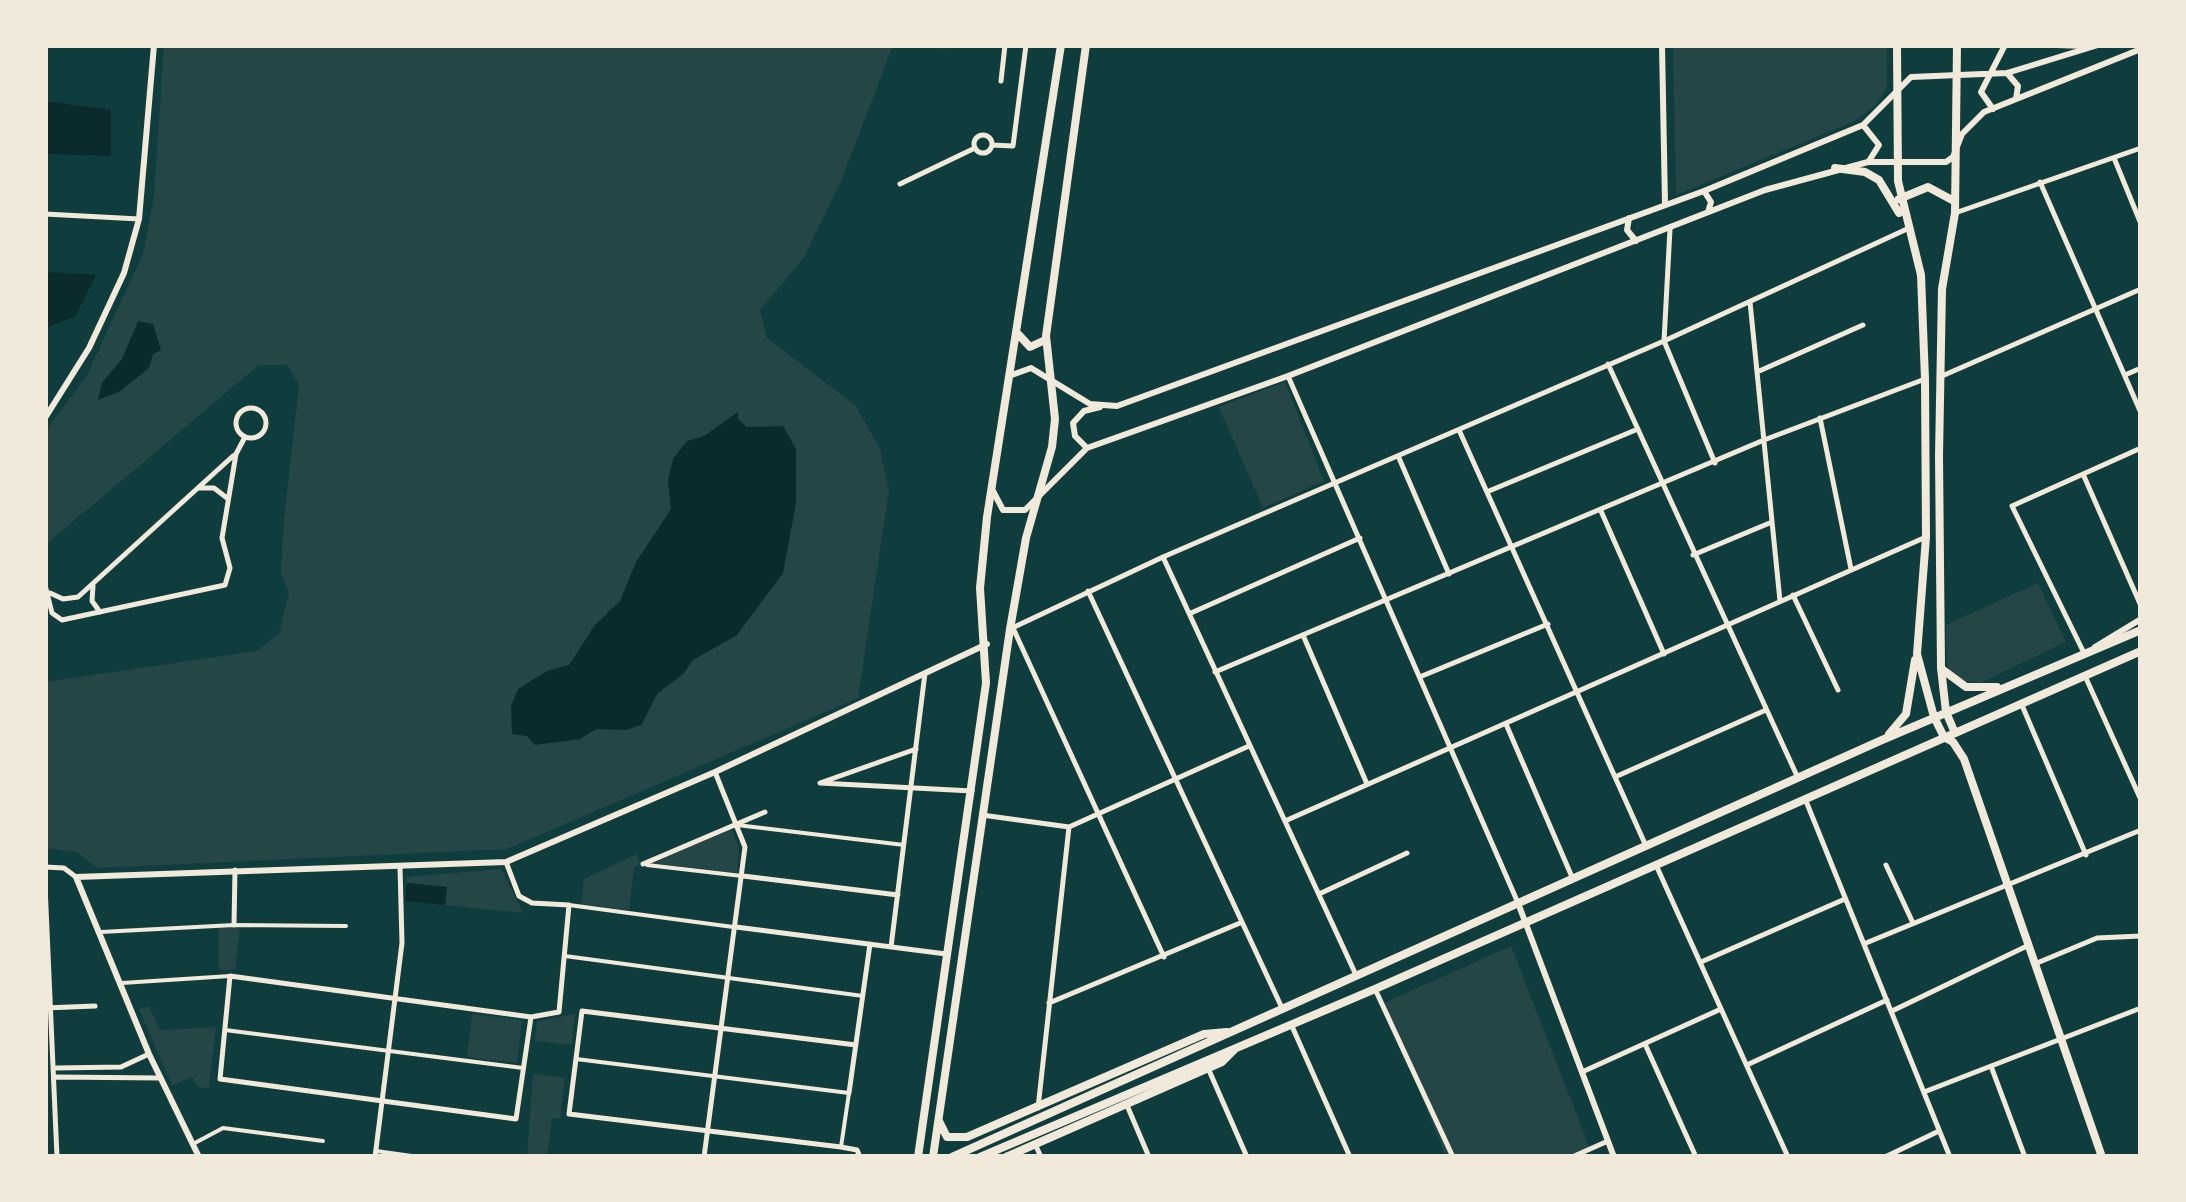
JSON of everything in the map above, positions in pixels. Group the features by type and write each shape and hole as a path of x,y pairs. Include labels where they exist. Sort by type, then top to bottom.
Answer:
{"main road":[{"path":"48,413 90,348 124,272 140,219 154,45"},
{"path":"917,1157 986,683 987,644 980,588 993,480 1060,45"},
{"path":"933,1157 1011,628 1036,502 1052,447 1052,379 1046,336 1086,45"},
{"path":"1662,45 1666,204"},
{"path":"1882,740 1906,714 1917,654 1926,537 1921,275 1899,199 1897,45"},
{"path":"1955,733 1946,712 1941,668 1940,377 1942,289 1955,213 1957,45"},
{"path":"1993,109 1981,97 1987,76 2005,45"},
{"path":"2056,45 2096,46"},
{"path":"1087,448 1073,432 1075,416 1117,406 1704,191 1863,125 1911,77 2007,73 2096,46"},
{"path":"993,480 994,499 1003,510 1017,512 1036,502 1087,448 1288,376 1707,213 1835,168 1868,162 1940,165 1956,150 1968,125 1993,109 2141,49"},
{"path":"2007,73 2018,86 2015,100"},
{"path":"1863,125 1880,145 1868,162"},
{"path":"1835,168 1864,172 1879,180 1907,229"},
{"path":"1899,199 1928,187 1954,201"},
{"path":"1704,191 1711,202 1707,213"},
{"path":"1630,217 1627,230 1636,241"},
{"path":"1017,330 1021,342 1030,347 1041,344 1046,336"},
{"path":"1006,382 1012,373 1026,367 1052,379 1075,397 1104,407"},
{"path":"2084,653 2141,619"},
{"path":"1918,631 1928,636 1940,630"},
{"path":"956,1157 1882,740 2141,630"},
{"path":"199,1157 160,1078 76,877 506,862 715,772 987,644"},
{"path":"1006,1157 1208,1064 1238,1046 2141,651"},
{"path":"1917,654 1934,718 1944,737 1953,742 1964,759 2102,1157"},
{"path":"1941,668 1953,680 1976,690 2012,685"},
{"path":"1518,903 1614,1157"},
{"path":"938,1118 947,1137 967,1137 1204,1034 1232,1031"},
{"path":"980,1157 1208,1064"},
{"path":"956,1157 967,1137"}],"street":[{"path":"1000,81 1005,45"},
{"path":"992,145 1013,146 1026,45"},
{"path":"900,184 975,148 979,136 988,137 992,145"},
{"path":"975,148 985,153 992,145"},
{"path":"1955,213 2141,148"},
{"path":"2114,157 2141,224"},
{"path":"2040,182 2141,413"},
{"path":"45,214 140,219"},
{"path":"1670,229 1664,341 1714,463"},
{"path":"1164,957 1011,628 1163,556 1664,341 1907,229"},
{"path":"1940,377 2141,289"},
{"path":"1750,302 1780,602"},
{"path":"1757,372 1864,325"},
{"path":"1608,364 1798,778"},
{"path":"2125,376 2141,368"},
{"path":"1288,376 1518,903"},
{"path":"1216,672 1764,440 1925,379"},
{"path":"248,409 257,410 264,417 264,431 256,437 245,436 237,427 238,418 248,409"},
{"path":"1820,418 1851,569"},
{"path":"1488,492 1638,429"},
{"path":"1460,430 1646,846"},
{"path":"47,589 56,618 100,613 225,586 230,577 222,547 228,501 236,454 245,436"},
{"path":"2084,653 2012,506 2141,448"},
{"path":"47,589 70,599 93,583 236,454"},
{"path":"1398,456 1449,574"},
{"path":"2083,474 2141,606"},
{"path":"198,488 221,490 228,501"},
{"path":"1602,511 1664,654"},
{"path":"1693,555 1772,522"},
{"path":"1285,821 1926,537"},
{"path":"1191,613 1360,538"},
{"path":"1163,556 1356,975"},
{"path":"93,583 92,601 100,613"},
{"path":"1088,591 1282,1008"},
{"path":"1793,596 1838,690"},
{"path":"1422,676 1548,624"},
{"path":"1303,634 1367,784"},
{"path":"891,947 925,673"},
{"path":"2084,676 2141,800"},
{"path":"2021,704 2086,855"},
{"path":"1615,777 1766,710"},
{"path":"1506,724 1572,878"},
{"path":"982,815 1069,828 1249,746"},
{"path":"916,749 819,781 972,791"},
{"path":"704,1157 745,847 715,772"},
{"path":"1805,798 1950,1157"},
{"path":"643,864 765,812"},
{"path":"737,824 904,845"},
{"path":"1038,1109 1069,828"},
{"path":"1866,943 2008,888 2141,830"},
{"path":"1319,894 1407,853"},
{"path":"506,862 519,896 532,903 948,954"},
{"path":"643,864 898,895"},
{"path":"1656,865 1786,1156"},
{"path":"1886,865 1913,924"},
{"path":"45,867 64,868 76,877"},
{"path":"400,867 402,943 398,996 376,1154 419,1157"},
{"path":"234,925 235,870"},
{"path":"45,885 58,1157"},
{"path":"1701,962 1845,899"},
{"path":"122,983 230,976 531,1016 559,1012 569,905"},
{"path":"1049,1003 1241,922"},
{"path":"98,932 234,925 346,926"},
{"path":"2034,964 2097,938 2141,936"},
{"path":"841,1147 870,944"},
{"path":"1892,1011 2028,946"},
{"path":"564,956 863,996"},
{"path":"230,976 220,1079 383,1102 516,1119 531,1016"},
{"path":"1375,989 1453,1157"},
{"path":"1748,1064 1887,1000"},
{"path":"48,1008 95,1006"},
{"path":"1924,1092 2141,1008"},
{"path":"1582,1072 1722,1009"},
{"path":"856,1046 582,1011 569,1114 841,1147 856,1150 860,1157"},
{"path":"1291,1024 1350,1157"},
{"path":"224,1030 523,1068"},
{"path":"1646,1044 1696,1157"},
{"path":"45,1073 121,1067 150,1054"},
{"path":"576,1059 849,1094"},
{"path":"1208,1064 1247,1157"},
{"path":"1991,1066 2025,1157"},
{"path":"56,1072 160,1078"},
{"path":"1126,1103 1149,1157"},
{"path":"193,1144 222,1128 323,1140"},
{"path":"45,1132 55,1131"},
{"path":"1885,1157 1939,1131"},
{"path":"1572,1157 1608,1140"},
{"path":"1035,1144 1041,1157"}],"shaded area":[{"path":"164,45 893,45 842,179 803,259 760,310 767,338 856,406 880,449 889,490 858,698 507,849 98,868 77,852 45,848 45,682 257,651 279,633 289,593 281,574 299,385 287,365 259,365 45,545 45,431 86,377 143,254 154,196"},
{"path":"893,45 948,45 947,49"},
{"path":"1673,45 1887,45 1887,88 1876,105 1855,121 1676,195"},
{"path":"45,101 111,110 111,156 45,154"},
{"path":"45,272 96,275 75,317 45,328"},
{"path":"138,321 153,324 161,350 153,354 149,368 119,392 98,400 102,383 122,359"},
{"path":"1285,382 1324,481 1263,508 1219,407"},
{"path":"738,412 738,419 747,427 783,426 796,449 796,503 783,573 737,635 693,660 683,674 657,694 642,724 627,730 596,729 580,739 535,745 527,736 512,734 511,706 518,689 547,671 569,665 595,625 620,601 636,562 671,509 668,481 673,459 687,441 704,436"},
{"path":"2038,583 2066,642 1980,683 1956,679 1947,665 1946,625"},
{"path":"732,830 739,849 737,873 649,863"},
{"path":"637,854 640,864 634,868 629,910 581,904 584,879"},
{"path":"501,869 523,913 445,905 447,887 407,883 406,877"},
{"path":"407,883 447,887 445,905 405,901"},
{"path":"219,927 240,928 235,970 219,970"},
{"path":"1511,946 1589,1146 1565,1157 1446,1157 1384,1003"},
{"path":"149,1006 160,1030 216,1027 209,1088 198,1087 192,1077 172,1085 139,1009"},
{"path":"472,1014 522,1020 517,1063 467,1057"},
{"path":"575,1014 572,1045 535,1041 537,1021"},
{"path":"533,1074 565,1078 560,1118 552,1118 547,1157 527,1157"}]}
